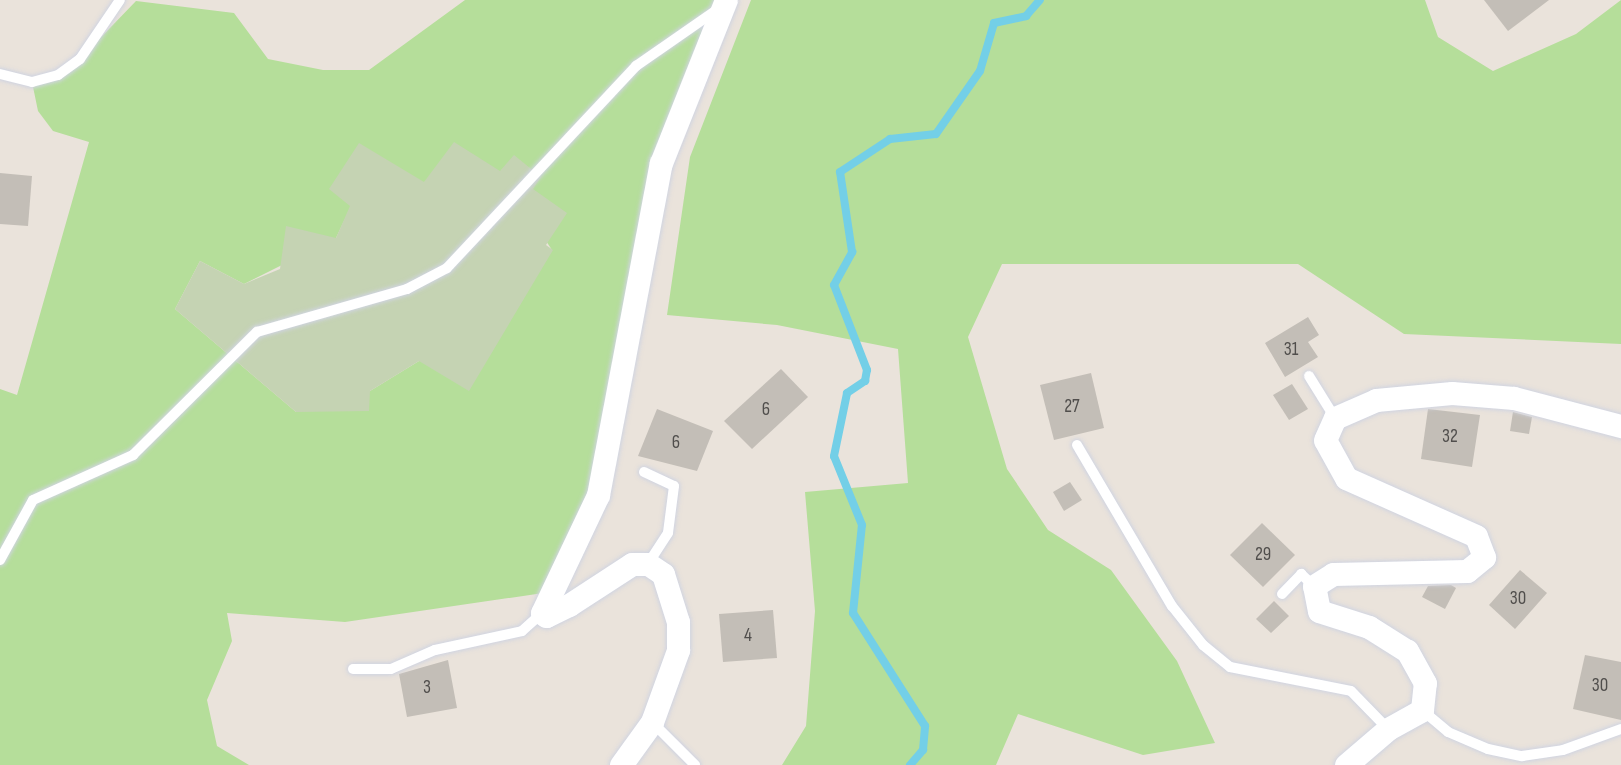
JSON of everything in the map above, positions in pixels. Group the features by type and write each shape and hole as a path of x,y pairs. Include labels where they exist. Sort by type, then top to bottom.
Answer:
{"street":[{"path":"621,765 652,722 678,650 678,622 663,574 648,564 632,564 569,605 546,616 542,613 598,495 661,163 724,3"},
{"path":"1346,765 1388,729 1422,710 1425,683 1407,651 1369,627 1319,611 1314,586 1333,574 1467,571 1484,557 1476,536 1346,478 1325,440 1335,418 1376,400 1452,393 1514,398 1621,426"}],"lane":[{"path":"0,74 32,82 58,75 80,59 120,0"},
{"path":"0,560 33,500 133,455 257,332 407,289 447,268 636,66 724,3"},
{"path":"1309,376 1335,418"},
{"path":"1077,445 1172,606 1203,645 1230,667 1351,691 1388,729"},
{"path":"644,472 674,486 668,533 648,564"},
{"path":"1282,594 1301,574 1314,586"},
{"path":"353,669 391,668 435,650 522,631 542,613"},
{"path":"1422,710 1448,732 1488,749 1522,756 1563,750 1621,729"},
{"path":"652,722 695,765"}],"green space":[{"path":"465,0 726,0 661,163 611,429 550,592 345,622 227,613 232,641 207,700 217,746 249,765 0,765 0,389 17,395 89,142 53,131 38,111 32,82 80,59 136,1 234,13 268,59 323,70 369,70","holes":["500,171 552,250 419,361 370,391 296,412 175,309 200,261 244,284 336,238 351,206 424,182"]},
{"path":"751,0 1425,0 1438,37 1493,71 1576,34 1621,0 1621,344 1404,334 1298,264 1002,264 968,337 1007,469 1048,530 1111,570 1177,661 1215,743 1143,755 1018,714 996,765 782,765 806,726 815,611 805,492 908,483 898,349 777,325 667,315 690,157"},
{"path":"454,142 500,171 514,155 541,177 533,189 567,213 546,245 553,250 469,391 419,361 370,391 369,411 296,412 175,309 200,261 244,284 280,269 286,226 336,238 350,206 329,189 359,143 424,182"}],"building":[{"path":"1484,0 1549,0 1508,31"},
{"path":"0,173 32,176 28,226 0,224"},
{"path":"1308,317 1319,335 1308,342 1318,357 1285,377 1265,343"},
{"path":"781,369 808,397 752,449 724,421"},
{"path":"1091,373 1104,428 1054,440 1040,385"},
{"path":"1292,384 1308,409 1289,420 1273,395"},
{"path":"657,409 713,431 697,471 638,456"},
{"path":"1428,409 1480,415 1472,467 1421,459"},
{"path":"1513,412 1532,417 1529,434 1510,431"},
{"path":"1070,482 1082,500 1064,511 1053,492"},
{"path":"1262,523 1295,555 1263,587 1230,555"},
{"path":"1520,570 1547,593 1515,629 1489,605"},
{"path":"1451,585 1456,588 1445,609 1422,597 1428,586"},
{"path":"1274,601 1289,616 1271,633 1256,619"},
{"path":"773,610 777,658 723,662 719,614"},
{"path":"1585,655 1621,662 1621,720 1573,709"},
{"path":"448,660 457,708 407,717 399,674"}],"waterway":[{"path":"910,765 923,750 925,726 853,613 862,525 834,456 847,393 865,381 867,370 834,285 852,252 840,172 890,139 936,134 980,71 994,23 1026,16 1040,0"}]}
